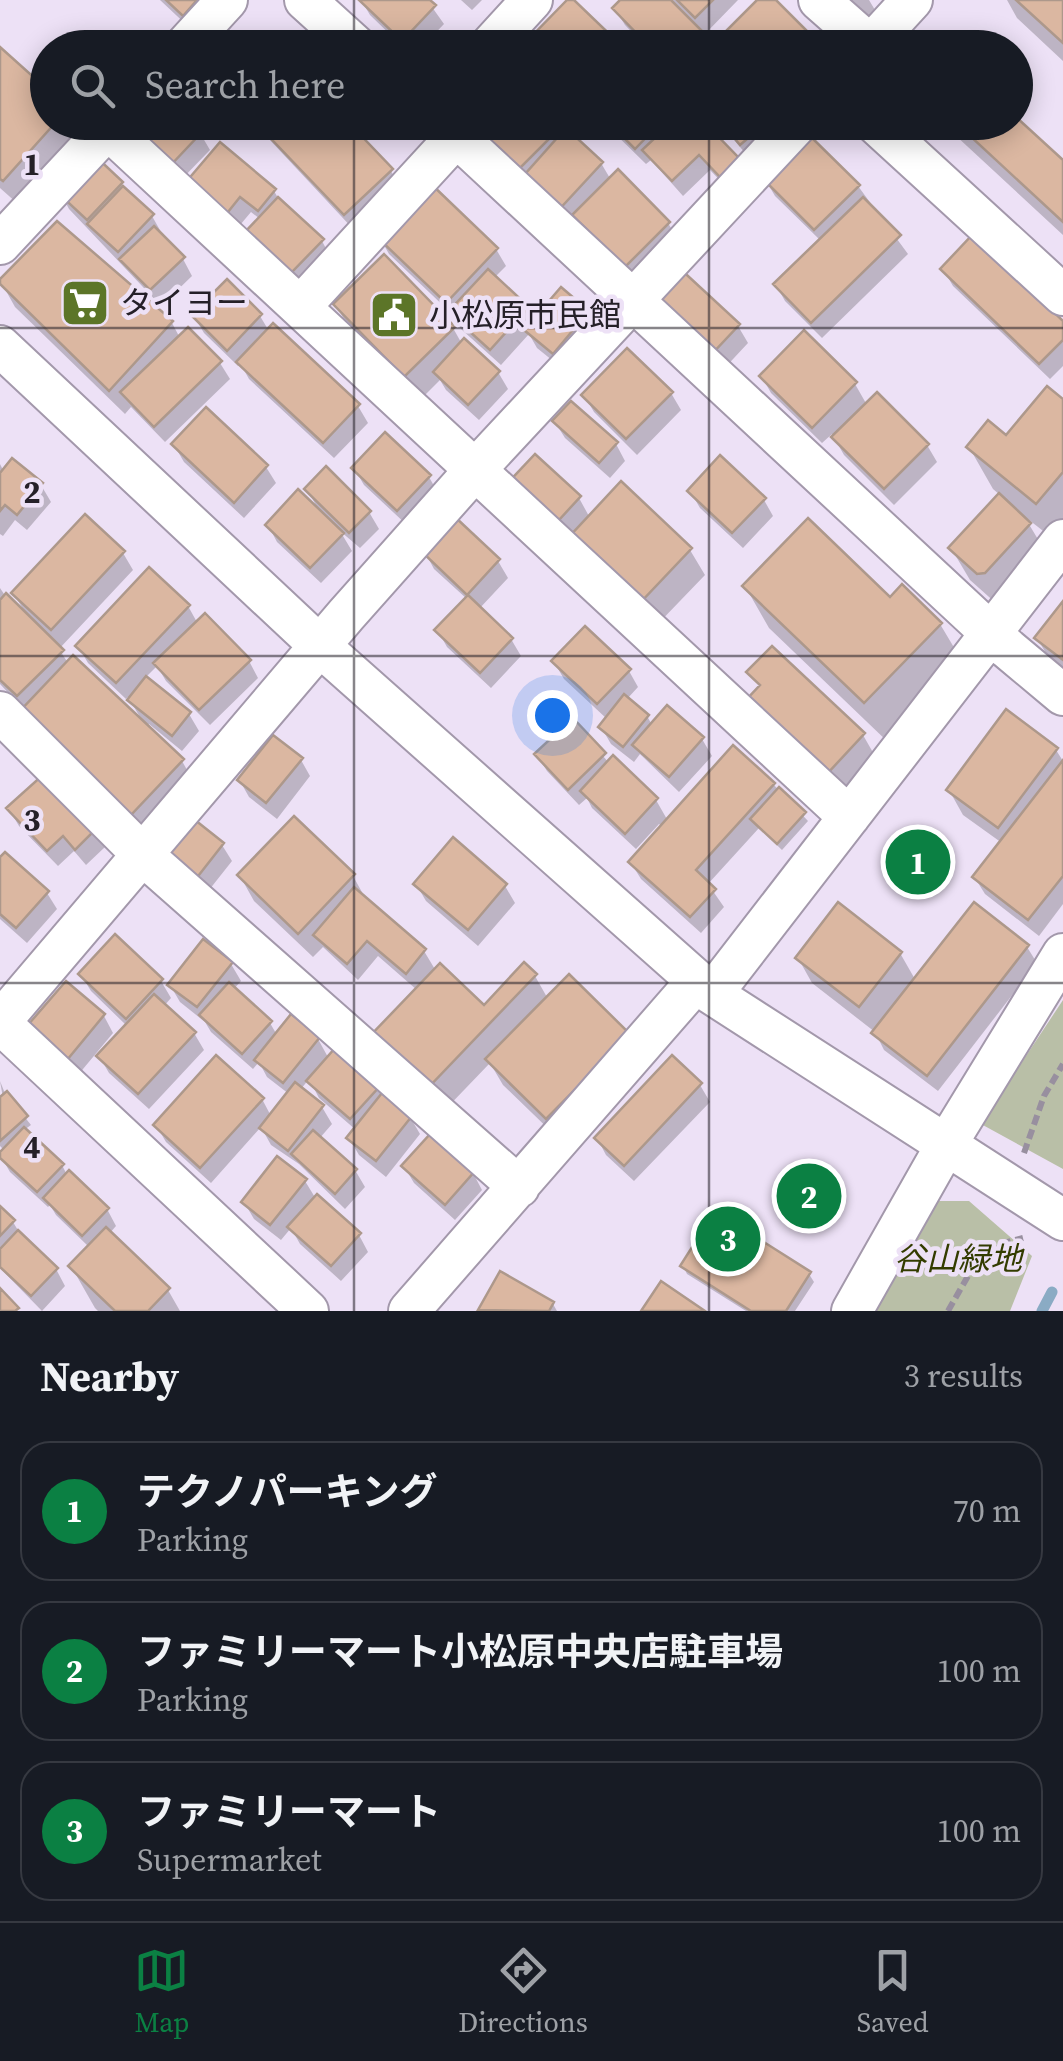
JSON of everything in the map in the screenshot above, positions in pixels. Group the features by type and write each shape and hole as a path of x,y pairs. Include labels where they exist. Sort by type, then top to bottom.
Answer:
{"street":[{"path":"200,30 227,0"},
{"path":"305,0 338,30"},
{"path":"504,30 532,0"},
{"path":"819,0 851,30"},
{"path":"883,30 912,0"},
{"path":"0,244 98,140"},
{"path":"126,140 474,471 849,817"},
{"path":"300,307 441,140"},
{"path":"460,140 1063,695"},
{"path":"308,1311 0,1022 474,471 782,140"},
{"path":"894,140 1063,295"},
{"path":"0,346 320,646 704,988 946,1145 1046,1228"},
{"path":"409,1311 518,1187 704,988 849,817 1063,540"},
{"path":"0,712 144,856 518,1187"},
{"path":"852,1311 946,1145 1063,954"}],"path":[{"path":"1024,1153 1044,1096 1063,1064"},
{"path":"948,1311 984,1248 1046,1228"}],"green space":[{"name":"谷山緑地","path":"1063,1000 1063,1169 981,1124"},
{"name":"谷山緑地","path":"926,1201 969,1201 1032,1256 1010,1311 867,1311"}],"building":[{"path":"166,0 197,0 183,16"},
{"path":"359,0 430,0 436,5 412,30 390,30"},
{"path":"567,0 574,0 605,30 538,30"},
{"path":"620,0 671,0 701,30 633,30 612,8"},
{"path":"677,0 713,0 695,18"},
{"path":"757,0 776,0 806,30 727,30"},
{"path":"1016,0 1063,0 1063,43"},
{"path":"0,47 30,74 30,140 40,140 3,181"},
{"path":"1033,133 1063,160 1063,222 974,140 1033,140"},
{"path":"143,140 194,140 169,167"},
{"path":"272,140 365,140 393,169 344,215"},
{"path":"482,140 548,140 515,173"},
{"path":"555,140 579,140 603,162 554,215 518,182"},
{"path":"626,140 644,140 635,149"},
{"path":"653,140 722,140 739,158 720,177 699,155 672,181 642,150"},
{"path":"800,140 814,140 860,185 814,230 762,178"},
{"path":"220,142 276,189 258,211 240,197 220,222 180,189"},
{"path":"92,153 123,182 87,220 57,192"},
{"path":"618,169 670,222 625,267 572,215"},
{"path":"429,182 498,248 446,303 377,237"},
{"path":"123,186 154,214 118,252 87,224"},
{"path":"278,197 324,239 290,274 245,232"},
{"path":"863,197 901,235 811,323 773,284"},
{"name":"タイヨー","path":"57,221 173,321 109,391 0,284 0,279"},
{"path":"154,226 185,257 150,290 119,259"},
{"path":"973,234 1063,321 1063,340 1039,364 940,269"},
{"name":"小松原市民館","path":"384,254 455,327 404,377 333,304"},
{"path":"675,264 740,324 709,357 645,297"},
{"path":"488,269 529,307 490,350 448,312"},
{"path":"227,279 262,314 227,351 191,315"},
{"path":"561,287 589,311 553,354 524,330"},
{"path":"273,323 360,404 323,443 236,362"},
{"path":"188,327 222,361 154,427 120,392"},
{"path":"804,330 857,382 812,428 759,376"},
{"path":"464,338 500,371 468,405 433,372"},
{"path":"627,348 673,392 626,439 581,395"},
{"path":"1047,386 1063,399 1063,472 1036,504 966,447 988,420 1006,435"},
{"path":"877,392 929,444 884,489 831,437"},
{"path":"571,401 618,442 599,463 552,421"},
{"path":"206,407 268,465 234,503 171,444"},
{"path":"385,432 431,475 397,511 351,468"},
{"path":"535,454 581,496 548,532 502,489"},
{"path":"720,455 766,498 732,533 687,491"},
{"path":"12,458 43,483 17,515 5,505 0,511 0,473"},
{"path":"326,466 371,511 349,533 304,489"},
{"path":"621,481 692,548 638,605 568,538"},
{"path":"298,489 344,533 310,568 265,525"},
{"path":"999,493 1031,523 985,573 977,574 948,548"},
{"path":"85,514 125,551 51,630 11,593"},
{"path":"455,517 500,559 467,595 422,552"},
{"path":"808,518 890,597 902,584 942,623 864,703 742,586"},
{"path":"149,567 190,605 116,683 75,646"},
{"path":"6,593 64,650 17,696 0,680 0,600"},
{"path":"468,595 513,638 480,673 434,630"},
{"path":"1063,601 1063,660 1034,638"},
{"path":"205,613 251,660 199,710 153,663"},
{"path":"585,626 631,669 597,704 551,661"},
{"path":"772,646 865,733 826,775 746,700 760,685 746,672"},
{"path":"73,655 184,759 130,816 19,712"},
{"path":"146,676 191,712 172,736 127,700"},
{"path":"624,694 649,715 623,747 598,727"},
{"path":"667,705 704,737 669,777 632,745"},
{"path":"1006,709 1058,748 998,828 946,790"},
{"path":"573,718 606,753 568,790 534,754"},
{"path":"273,735 303,758 266,803 237,780"},
{"path":"733,745 775,783 696,870 716,889 690,917 628,862"},
{"path":"613,755 658,798 625,834 580,791"},
{"path":"1063,760 1063,876 1028,920 972,877"},
{"path":"45,773 97,828 75,850 63,836 47,851 6,808"},
{"path":"779,787 806,812 777,844 750,819"},
{"path":"294,816 355,874 298,934 237,875"},
{"path":"195,820 224,843 188,889 158,865"},
{"path":"453,837 507,884 468,930 413,884"},
{"path":"5,852 49,891 16,928 0,914 0,857"},
{"path":"354,887 426,949 406,974 367,941 347,964 313,935"},
{"path":"838,902 902,952 859,1007 795,958"},
{"path":"974,902 1029,945 927,1076 871,1033"},
{"path":"115,934 163,979 126,1019 78,974"},
{"path":"203,939 233,962 197,1007 167,985"},
{"path":"524,962 537,974 425,1091 368,1038 440,963 484,1005"},
{"path":"569,974 630,1034 546,1119 485,1059"},
{"path":"66,981 105,1014 67,1060 27,1026"},
{"path":"229,982 272,1021 242,1054 199,1015"},
{"path":"154,994 196,1032 138,1094 96,1056"},
{"path":"291,1014 320,1037 283,1083 254,1060"},
{"path":"336,1047 380,1086 350,1119 306,1081"},
{"path":"216,1055 264,1098 200,1168 153,1125"},
{"path":"672,1055 702,1083 624,1166 594,1138"},
{"path":"295,1082 324,1105 288,1151 259,1128"},
{"path":"7,1091 28,1116 0,1141 0,1097"},
{"path":"382,1093 412,1116 376,1161 346,1138"},
{"path":"24,1127 64,1164 37,1192 0,1158 0,1152"},
{"path":"313,1130 357,1169 335,1194 291,1154"},
{"path":"431,1133 475,1171 445,1205 401,1166"},
{"path":"277,1156 307,1179 270,1225 241,1202"},
{"path":"69,1170 109,1208 82,1236 43,1198"},
{"path":"317,1194 361,1233 331,1266 287,1227"},
{"path":"0,1206 15,1220 0,1236"},
{"path":"715,1211 811,1272 786,1311 751,1311 680,1266"},
{"path":"106,1227 170,1288 148,1311 115,1311 68,1266"},
{"path":"18,1230 58,1268 31,1296 0,1267 0,1249"},
{"path":"500,1271 554,1302 549,1311 478,1310"},
{"path":"661,1281 705,1311 641,1311"},
{"path":"0,1288 19,1308 0,1311"}],"waterway":[{"path":"1042,1311 1052,1292"}],"place":[{"name":"タイヨー","path":"85,303"},
{"name":"小松原市民館","path":"394,315"},
{"name":"テクノパーキング","path":"918,862"},
{"name":"ファミリーマート小松原中央店駐車場","path":"809,1196"},
{"name":"ファミリーマート","path":"728,1239"}]}
